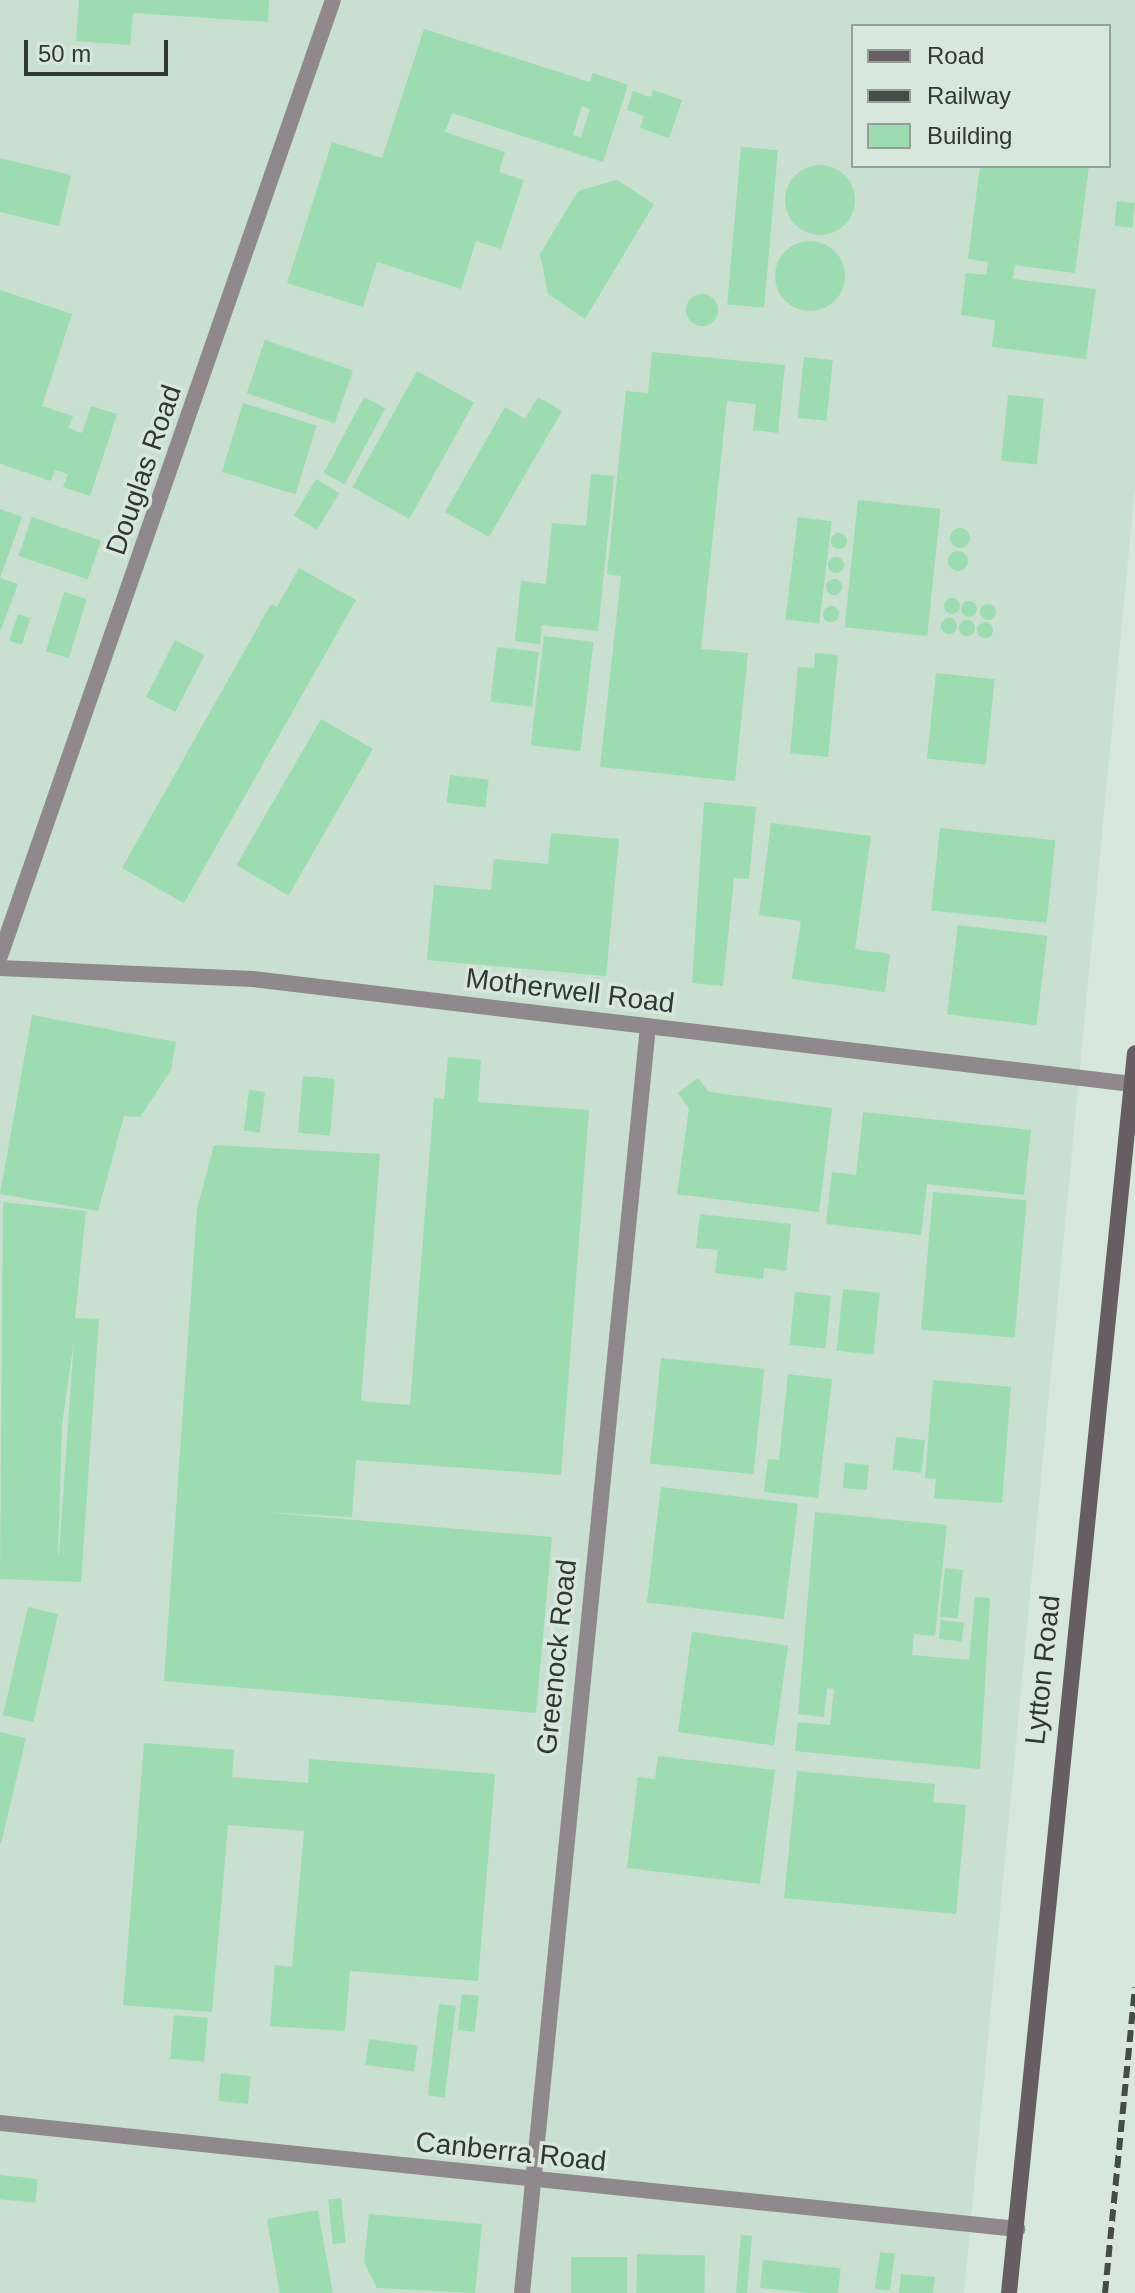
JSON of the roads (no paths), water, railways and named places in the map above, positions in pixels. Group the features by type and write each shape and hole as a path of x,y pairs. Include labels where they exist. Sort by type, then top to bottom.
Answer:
{"main road":[{"name":"Lytton Road","path":"1009,2293 1135,1053"}],"street":[{"name":"Douglas Road","path":"0,956 333,0"},
{"name":"Motherwell Road","path":"0,968 253,979 1132,1084"},
{"name":"Greenock Road","path":"522,2293 529,2181 648,1026"},
{"name":"Canberra Road","path":"0,2123 529,2181 1017,2229"}],"railway":[{"path":"1105,2293 1135,1987"}]}
